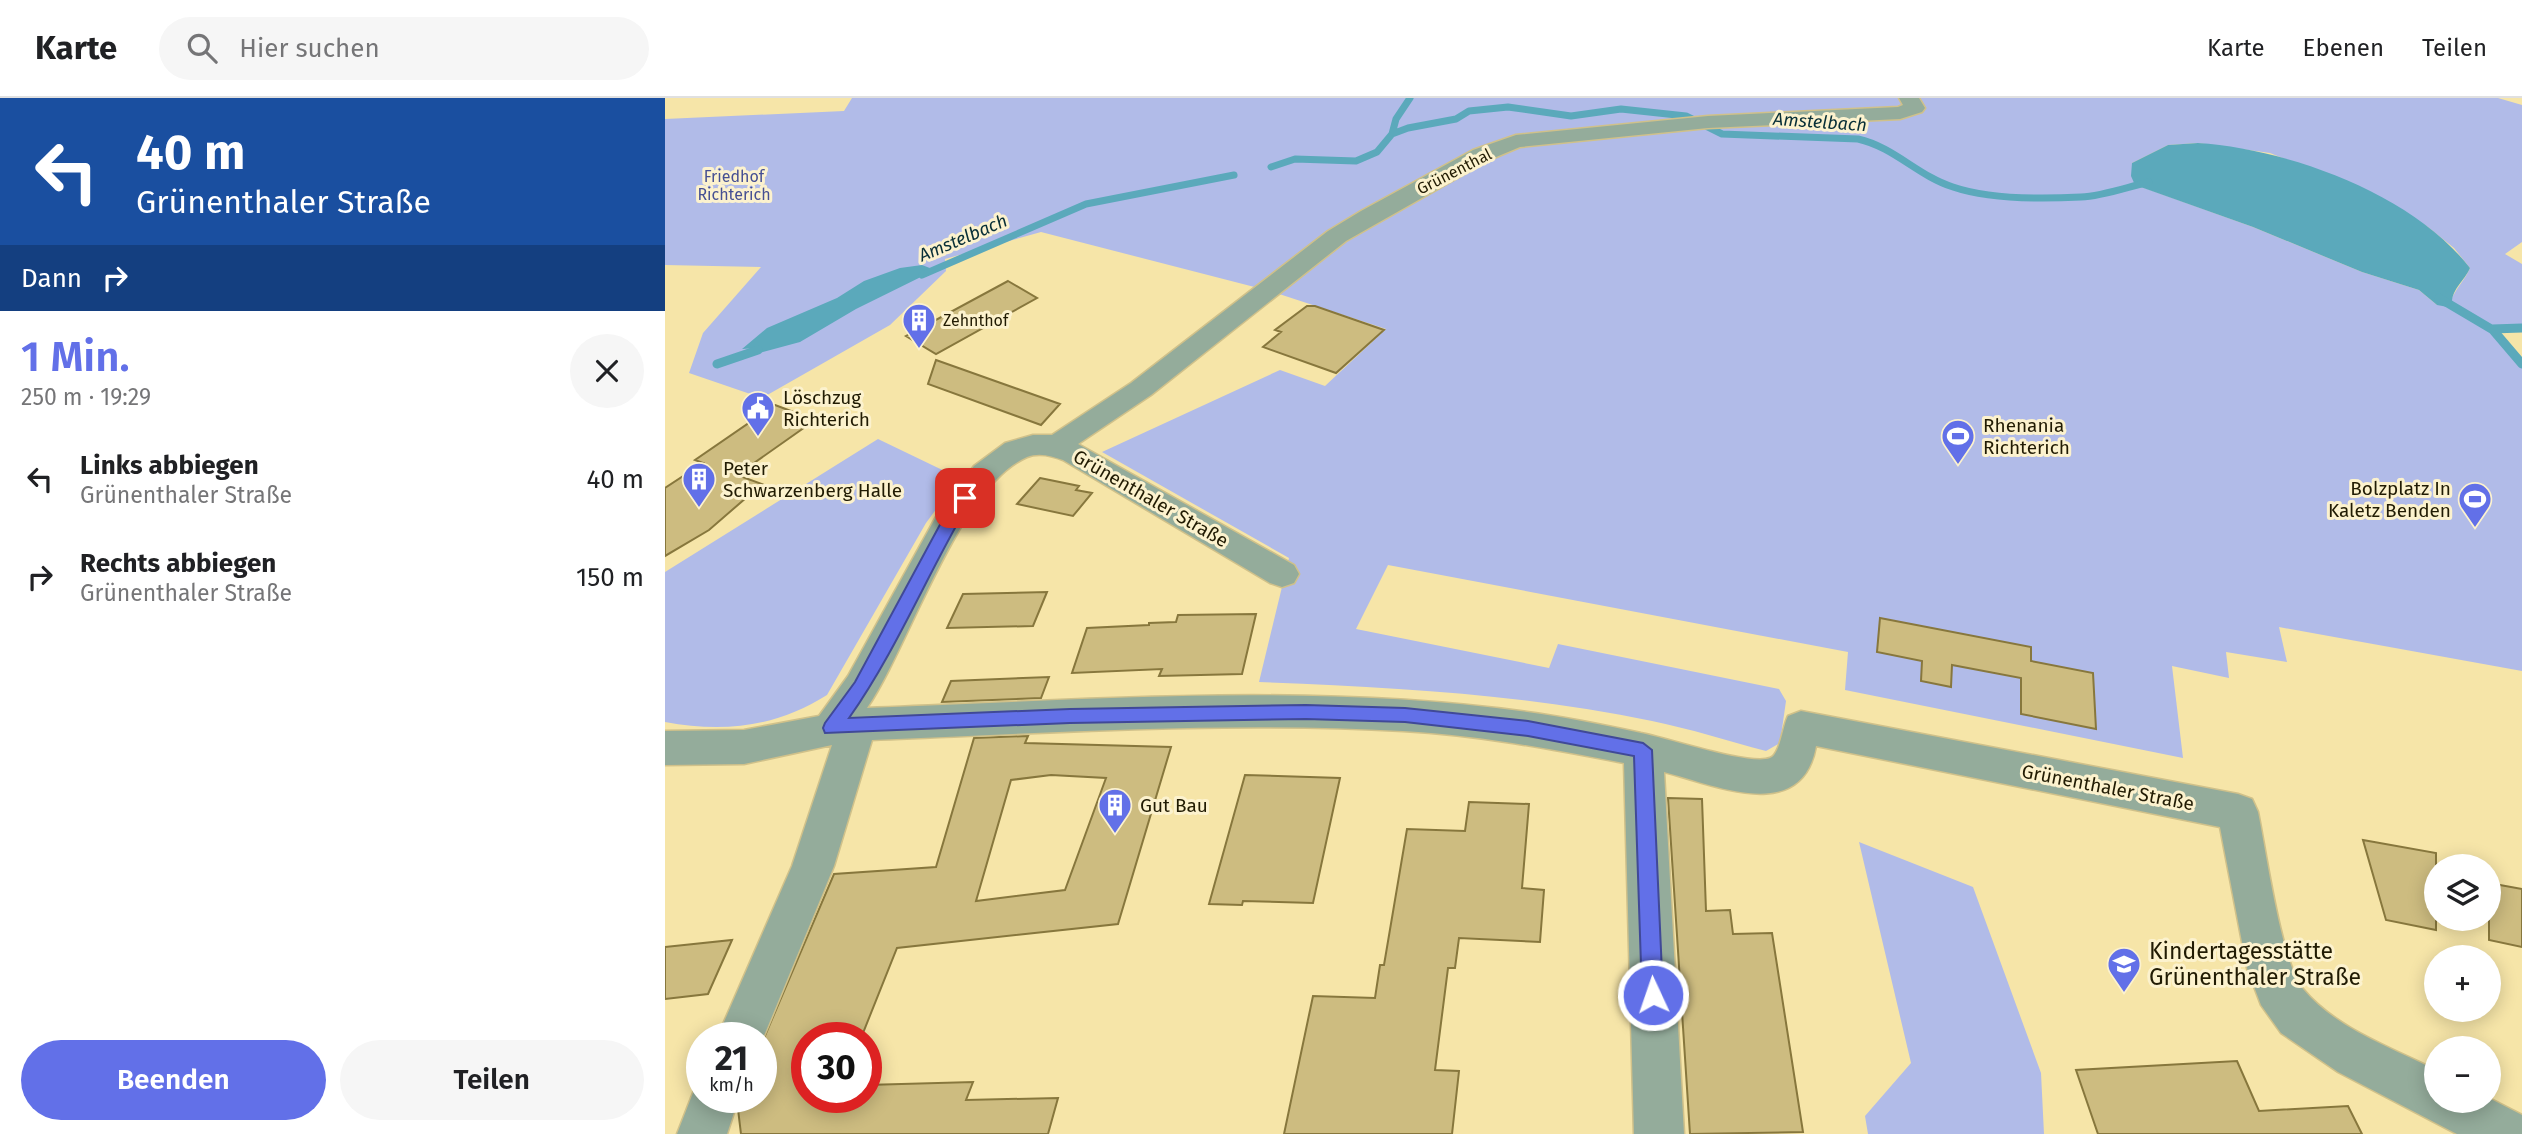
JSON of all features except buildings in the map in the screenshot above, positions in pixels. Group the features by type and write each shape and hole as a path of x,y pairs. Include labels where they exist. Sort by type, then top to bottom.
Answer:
{"street":[{"name":"Grünenthal","path":"1060,446 1068,436 1162,373 1337,236 1481,155 1516,141 1708,122 1900,113 1915,108 1909,98"},
{"name":"Grünenthaler Straße","path":"747,1022 813,866 845,726 861,687 948,523 985,474 1013,451 1033,443 1060,446 1282,574"},
{"name":"Grünenthaler Straße","path":"665,748 744,747 845,726 1125,714 1306,712 1405,715 1528,728 1643,750 1752,777 1780,775 1794,762 1801,727 2238,812 2272,977 2285,1004 2316,1031 2424,1090"},
{"path":"1643,750 1659,1134"},
{"path":"702,1134 709,1113"},
{"path":"2468,1113 2507,1134"}],"green space":[{"name":"Friedhof Richterich","path":"852,98 2498,98 2522,105 2522,242 2505,254 2522,264 2522,330 2499,332 2522,361 2522,671 2279,627 2287,662 2226,652 2229,678 2172,666 2183,758 1845,690 1848,652 1388,565 1356,629 1549,668 1558,644 1779,689 1786,701 1780,743 1766,751 1652,721 1506,698 1407,689 1259,682 1289,558 1102,452 1280,370 1325,386 1386,329 1270,291 1041,232 945,259 946,271 890,325 762,398 689,373 703,333 761,267 665,265 665,119 844,111","holes":["2198,143 2270,153 2373,194 2428,227 2454,248 2470,268 2451,300 2437,305 2419,290 2362,272 2253,227 2139,186 2132,163 2168,145"]},
{"path":"878,439 959,478 926,523 827,695 788,714 749,725 708,727 665,722 665,572"},
{"path":"1859,842 1973,887 2041,1073 2044,1134 1868,1134 1865,1116 1911,1063"}],"shaded area":[{"path":"2198,143 2233,147 2309,166 2347,180 2416,218 2446,242 2470,268 2455,292 2453,308 2437,305 2419,290 2362,272 2253,227 2135,185 2131,176 2132,163 2168,145"},
{"path":"922,265 935,270 856,309 800,342 748,356 745,352 756,348 742,349 767,328 837,298 864,281 900,268"}],"waterway":[{"path":"1392,134 1396,119 1410,98"},
{"name":"Amstelbach","path":"1392,134 1408,128 1456,119 1469,111 1508,107 1571,116 1621,109 1686,116 1722,134 1858,139 1883,148 1940,182 1967,191 1999,196 2089,196 2149,182"},
{"name":"Amstelbach","path":"1271,167 1295,159 1356,161 1377,152 1392,134"},
{"name":"Amstelbach","path":"922,275 1086,204 1234,175"},
{"name":"Amstelbach","path":"2439,298 2493,330 2522,364"},
{"path":"2492,329 2522,328"},
{"name":"Amstelbach","path":"717,364 758,350"}],"place":[{"name":"Zehnthof","path":"919,350"},
{"name":"Löschzug Richterich","path":"758,438"},
{"name":"Rhenania Richterich","path":"1958,466"},
{"name":"Peter Schwarzenberg Halle","path":"699,509"},
{"name":"Bolzplatz In Kaletz Benden","path":"2475,529"},
{"name":"Gut Bau","path":"1115,835"},
{"name":"Kindertagesstätte Grünenthaler Straße","path":"2124,994"}],"route":[{"path":"965,498 948,523 861,687 832,728 858,724 1125,714 1306,712 1405,715 1528,728 1643,750 1653,995"}]}
